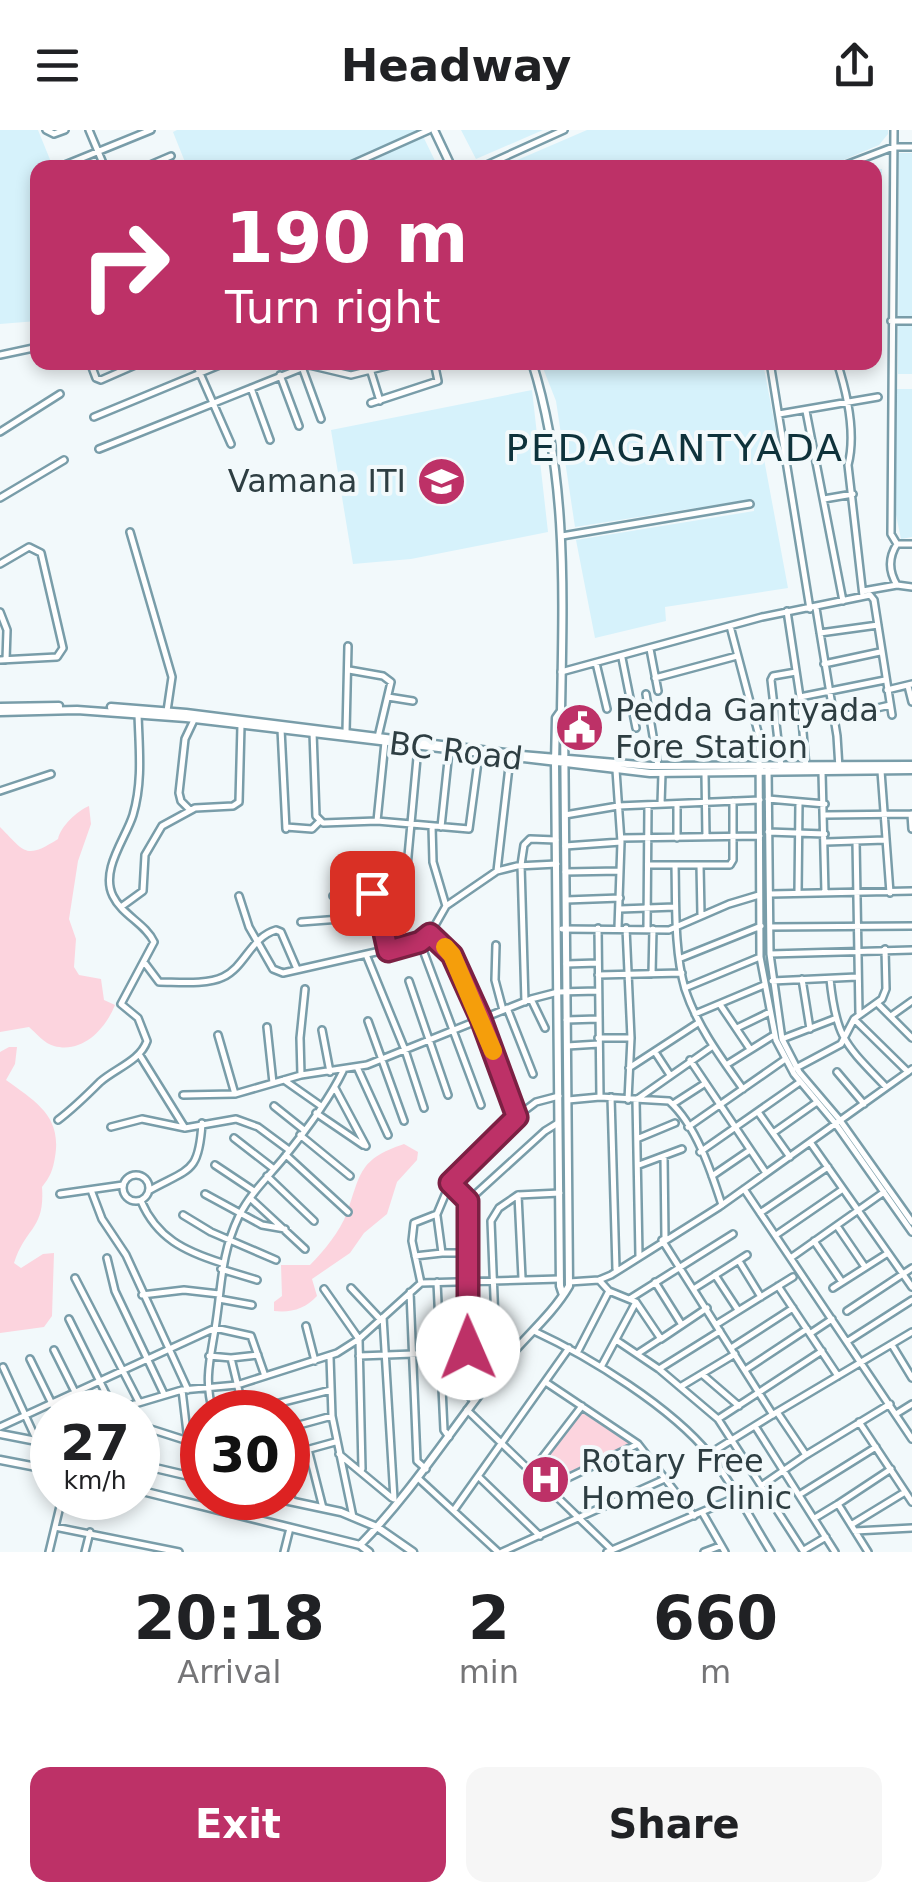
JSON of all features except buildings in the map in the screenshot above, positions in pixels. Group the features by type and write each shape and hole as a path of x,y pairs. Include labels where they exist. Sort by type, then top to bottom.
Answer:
{"street":[{"path":"46,130 54,134 65,130"},
{"path":"89,130 102,160"},
{"path":"74,160 151,130"},
{"path":"362,160 431,130 448,160"},
{"path":"894,130 891,534 897,544"},
{"path":"497,160 560,131"},
{"path":"859,160 893,147 912,147"},
{"path":"161,160 171,156"},
{"path":"891,322 912,321"},
{"path":"0,355 30,349"},
{"path":"93,370 101,380 118,370"},
{"path":"197,370 231,444"},
{"path":"94,418 208,370"},
{"path":"99,449 293,370"},
{"path":"307,370 321,419"},
{"path":"327,370 344,374 377,370"},
{"path":"370,404 438,381 436,370"},
{"path":"534,370 556,466 562,536 560,711 556,718 565,815 558,1123 564,1280"},
{"path":"771,370 820,633 839,770"},
{"path":"839,370 852,452 848,462 863,593"},
{"path":"371,372 380,401"},
{"path":"280,375 299,426"},
{"path":"251,388 270,440"},
{"path":"0,430 60,394"},
{"path":"779,414 878,397"},
{"path":"806,411 843,601"},
{"path":"0,498 64,460"},
{"path":"824,499 853,494"},
{"path":"562,536 750,504"},
{"path":"130,532 172,678 168,711"},
{"path":"897,544 912,544"},
{"path":"897,544 890,559 898,585"},
{"path":"0,564 29,547 41,553 63,648 57,656 3,660 7,630 0,612"},
{"path":"561,672 787,611 843,601 898,585 912,587"},
{"path":"863,593 874,600 892,715"},
{"path":"787,611 806,767"},
{"path":"730,626 756,718 764,771 760,957 775,1034 785,1060 800,1082 837,1121 912,1232"},
{"path":"820,633 878,626"},
{"path":"346,732 348,646"},
{"path":"650,649 658,690"},
{"path":"824,664 881,652"},
{"path":"622,656 636,728"},
{"path":"655,678 738,656"},
{"path":"596,663 608,709"},
{"path":"348,670 388,678 377,821"},
{"path":"780,767 771,680 773,676 796,672"},
{"path":"800,696 885,680"},
{"path":"887,690 910,685 912,702"},
{"path":"646,694 660,769 661,804"},
{"path":"388,697 414,700"},
{"path":"834,718 890,705"},
{"name":"BC Road","path":"0,710 168,711 281,728 346,732 418,747 559,760"},
{"path":"58,1120 139,1054 148,1041 138,1018 121,1004 154,946 152,936 113,897 110,884 113,861 132,817 140,785 138,712"},
{"name":"BC Road","path":"138,712 559,760 616,770 705,774 912,768"},
{"path":"190,810 180,802 180,779 185,740 195,719"},
{"path":"122,907 143,891 146,850 162,826 190,810 238,802 241,723"},
{"path":"281,728 286,828 312,829 319,822 377,821 471,827 479,754"},
{"path":"316,731 319,822"},
{"path":"376,898 380,890 406,878 418,747"},
{"path":"441,827 449,750"},
{"path":"497,871 510,758"},
{"path":"559,760 660,769 912,768"},
{"path":"357,1549 419,1479 474,1401 563,1296 568,1100 562,992 566,964 556,840 559,760"},
{"path":"616,770 620,909 632,1100 638,1138 639,1256"},
{"path":"880,771 890,893"},
{"path":"822,772 825,893"},
{"path":"0,791 52,774"},
{"path":"705,774 706,836"},
{"path":"764,800 769,832 772,981 782,1039 796,1068 912,1222"},
{"path":"565,815 648,804 764,800 825,804"},
{"path":"650,865 730,865 732,801"},
{"path":"798,893 799,802"},
{"path":"648,804 652,974"},
{"path":"677,804 677,838"},
{"path":"826,815 911,814 912,829"},
{"path":"432,826 432,862 446,906"},
{"path":"564,846 769,832 826,834"},
{"path":"545,1028 528,1000 522,865 527,841 556,840"},
{"path":"826,842 885,840"},
{"path":"91,1190 102,1219 126,1255 170,1348 185,1390 237,1385 330,1356 358,1338 421,1283 522,1278 599,1280 718,1207 910,1071 857,1016 856,841"},
{"path":"238,896 257,941 276,972 420,942 430,934 446,906 497,871 522,865 557,864"},
{"path":"675,865 675,907 685,988 699,1023 743,1089"},
{"path":"700,865 701,916"},
{"path":"565,872 620,871"},
{"path":"562,929 677,928 760,895 912,891"},
{"path":"333,896 372,893 388,951"},
{"path":"566,900 620,898"},
{"path":"620,909 675,907"},
{"path":"301,922 380,916"},
{"path":"681,958 760,926"},
{"path":"769,926 912,926"},
{"path":"598,928 600,1097"},
{"path":"144,962 159,982 219,978 229,973 266,932 279,930 297,968"},
{"path":"430,934 452,955 481,1019 517,1117"},
{"path":"420,942 481,1104"},
{"path":"496,945 495,980 533,1074"},
{"path":"796,1068 843,1042 857,1016 886,994 885,949"},
{"path":"770,954 912,950"},
{"path":"367,955 424,1108"},
{"path":"685,988 760,957"},
{"path":"566,964 598,963"},
{"path":"598,975 682,974"},
{"path":"772,981 857,977"},
{"path":"830,979 834,1019 843,1042 886,1088"},
{"path":"802,980 810,1028"},
{"path":"409,981 448,1095"},
{"path":"695,1014 764,985"},
{"path":"302,1075 304,988"},
{"path":"183,1095 235,1094 302,1075 344,1071 381,1060 528,1000 562,992 598,990"},
{"path":"891,1016 912,1000"},
{"path":"876,1002 911,1036"},
{"path":"720,1005 750,1049"},
{"path":"737,1028 770,1012"},
{"path":"566,1020 598,1019"},
{"path":"782,1039 834,1019"},
{"path":"368,1020 404,1121"},
{"path":"630,1068 699,1023"},
{"path":"266,1027 273,1083"},
{"path":"322,1030 330,1072"},
{"path":"726,1065 775,1034"},
{"path":"218,1035 235,1094"},
{"path":"567,1046 630,1038"},
{"path":"632,1100 714,1046"},
{"path":"655,1052 670,1074"},
{"path":"139,1054 185,1128"},
{"path":"690,1060 766,1173"},
{"path":"688,1127 785,1060"},
{"path":"357,1067 388,1135"},
{"path":"206,1388 222,1266 240,1214 344,1071"},
{"path":"837,1072 864,1104"},
{"path":"284,1080 322,1106"},
{"path":"700,1152 800,1082"},
{"path":"673,1104 704,1084"},
{"path":"316,1114 366,1146 335,1088"},
{"path":"442,1252 437,1214 450,1183 517,1117 536,1102 559,1096"},
{"path":"568,1100 611,1097 673,1104 712,1176 718,1207"},
{"path":"611,1097 616,1271"},
{"path":"774,1133 817,1102"},
{"path":"274,1106 350,1176"},
{"path":"758,1112 790,1157"},
{"path":"111,1127 142,1119 185,1128 236,1119 258,1128 288,1152 348,1212"},
{"path":"468,1201 558,1123"},
{"path":"638,1138 675,1123"},
{"path":"141,1201 150,1190 195,1165 200,1154 202,1124"},
{"path":"234,1138 274,1169"},
{"path":"810,1141 912,1287"},
{"path":"639,1165 682,1149"},
{"path":"712,1176 750,1150"},
{"path":"664,1156 663,1239 759,1392 806,1455"},
{"path":"216,1164 254,1192"},
{"path":"760,1213 828,1167"},
{"path":"60,1194 123,1185 132,1176 148,1181 150,1190"},
{"path":"268,1176 314,1221"},
{"path":"450,1183 468,1201 469,1396 474,1401"},
{"path":"123,1185 126,1197 141,1201 161,1234 183,1248 257,1280"},
{"path":"744,1189 832,1318 851,1339 912,1439"},
{"path":"776,1234 843,1189"},
{"path":"794,1261 884,1192"},
{"path":"497,1372 491,1221 499,1208 518,1194 560,1193"},
{"path":"205,1194 271,1228 285,1230"},
{"path":"518,1194 522,1278"},
{"path":"250,1198 305,1250"},
{"path":"421,1283 412,1227 437,1214"},
{"path":"183,1215 276,1260"},
{"path":"837,1226 865,1267"},
{"path":"600,1367 633,1300 679,1266 733,1234"},
{"path":"814,1242 842,1282"},
{"path":"415,1256 467,1252"},
{"path":"833,1288 888,1252"},
{"path":"694,1288 747,1255"},
{"path":"107,1258 115,1291 164,1394"},
{"path":"739,1260 761,1297"},
{"path":"848,1311 912,1268"},
{"path":"714,1275 738,1310"},
{"path":"659,1370 738,1310 792,1277"},
{"path":"75,1278 133,1390"},
{"path":"599,1280 609,1291 633,1300 661,1339"},
{"path":"437,1281 444,1430 449,1438"},
{"path":"655,1282 682,1325"},
{"path":"778,1286 838,1376"},
{"path":"352,1288 381,1318 396,1501"},
{"path":"142,1294 184,1290 252,1305"},
{"path":"324,1290 358,1338 362,1470"},
{"path":"576,1353 609,1291"},
{"path":"410,1292 417,1462 426,1469"},
{"path":"851,1339 912,1300"},
{"path":"638,1354 707,1308"},
{"path":"680,1387 793,1308"},
{"path":"745,1370 832,1318"},
{"path":"69,1319 103,1390"},
{"path":"306,1326 315,1361"},
{"path":"79,1390 215,1328 251,1336 265,1376"},
{"path":"532,1330 600,1367 676,1421 709,1454 772,1552"},
{"path":"709,1454 912,1332"},
{"path":"616,1340 718,1419 803,1552 826,1537"},
{"path":"892,1346 909,1366 912,1378"},
{"path":"359,1356 468,1348"},
{"path":"454,1510 569,1348"},
{"path":"54,1350 74,1390"},
{"path":"718,1419 822,1351"},
{"path":"209,1356 258,1356"},
{"path":"330,1356 332,1416 352,1516"},
{"path":"231,1358 238,1390"},
{"path":"30,1359 46,1390"},
{"path":"3,1367 30,1424"},
{"path":"702,1374 738,1406"},
{"path":"547,1383 638,1444 694,1516"},
{"path":"310,1395 331,1390"},
{"path":"160,1395 180,1391"},
{"path":"762,1486 890,1404"},
{"path":"896,1414 912,1404"},
{"path":"532,1471 582,1406"},
{"path":"468,1410 614,1551 737,1497"},
{"path":"0,1428 30,1413"},
{"path":"310,1422 332,1416"},
{"path":"859,1422 912,1502"},
{"path":"755,1426 836,1552"},
{"path":"0,1428 30,1438"},
{"path":"310,1448 336,1442"},
{"path":"549,1487 638,1444"},
{"path":"799,1495 876,1447"},
{"path":"337,1452 396,1501"},
{"path":"310,1457 323,1508"},
{"path":"0,1460 30,1466"},
{"path":"814,1519 890,1469"},
{"path":"479,1477 540,1536"},
{"path":"419,1479 500,1552 667,1478"},
{"path":"853,1528 905,1492"},
{"path":"160,1496 369,1552"},
{"path":"838,1504 868,1552"},
{"path":"310,1505 378,1527 413,1552"},
{"path":"702,1512 724,1549 704,1552"},
{"path":"50,1552 57,1520"},
{"path":"55,1527 179,1552"},
{"path":"284,1552 290,1528"},
{"path":"853,1528 912,1528"},
{"path":"85,1552 90,1532"},
{"path":"123,1552 126,1540"}],"shaded area":[{"path":"0,130 38,130 50,160 30,160 30,322 0,324"},
{"path":"420,130 435,160 184,160 173,132"},
{"path":"461,130 543,130 476,159"},
{"path":"587,130 888,130 879,145 844,160 517,160"},
{"path":"899,153 912,153 912,374 898,374"},
{"path":"544,370 764,370 780,452 764,459 788,588 665,607 666,621 595,638 576,540 754,511 753,499 575,527 556,401"},
{"path":"896,389 912,389 912,537 901,539 895,510"},
{"name":"Vamana ITI","path":"532,390 548,532 411,559 353,564 331,430"},
{"path":"89,806 91,824 78,861 69,919 76,939 74,967 79,975 101,979 104,1000 115,1005 92,1037 74,1046 51,1045 29,1027 0,1032 0,827 26,850 39,850 58,839 70,820"},
{"path":"17,1047 15,1064 6,1080 44,1111 55,1131 56,1143 52,1170 42,1187 41,1212 14,1263 21,1268 43,1254 54,1253 52,1316 44,1327 0,1333 0,1052"},
{"path":"404,1144 418,1152 417,1160 397,1182 387,1214 364,1233 350,1253 312,1279 317,1296 308,1304 274,1311 274,1302 282,1296 281,1265 310,1265 340,1227 364,1169 378,1155"},
{"path":"582,1409 633,1444 550,1480 539,1469"}],"slow traffic":[{"path":"445,947 452,955 493,1051"}],"place":[{"name":"Vamana ITI","path":"441,481"},
{"name":"Pedda Gantyada Fore Station","path":"580,728"},
{"name":"Rotary Free Homeo Clinic","path":"546,1479"}],"district":[{"name":"PEDAGANTYADA","path":"675,448"}],"route":[{"path":"372,893 388,951 420,942 430,934 452,955 481,1019 517,1117 450,1183 468,1201 468,1348"}]}
